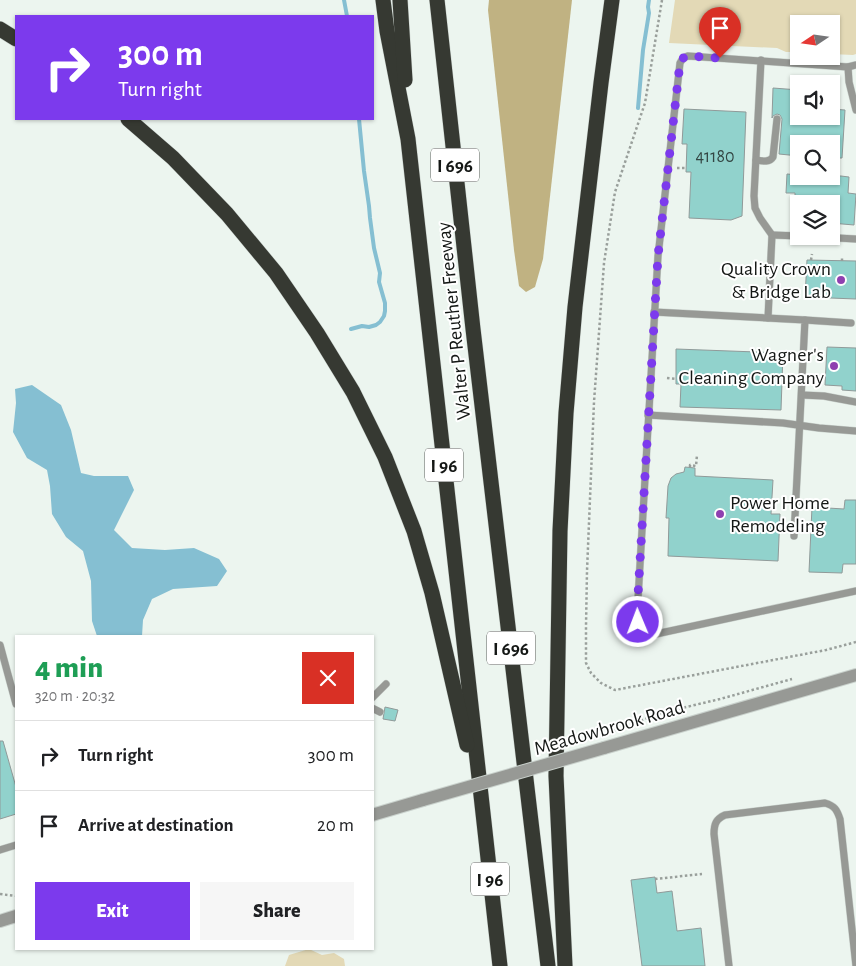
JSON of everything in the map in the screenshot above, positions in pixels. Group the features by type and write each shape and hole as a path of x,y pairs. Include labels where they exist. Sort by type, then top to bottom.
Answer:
{"highway":[{"name":"I 96","path":"383,0 387,31 408,139 500,966"},
{"path":"400,0 408,139"},
{"name":"Walter P Reuther Freeway","path":"437,0 473,329 548,966"},
{"path":"566,966 556,776 560,532 566,413 575,307 612,0"},
{"path":"0,29 15,38"},
{"path":"129,120 173,158 233,221 276,273 317,333 353,392 385,457 414,531 432,592 460,716 480,792"}],"street":[{"name":"Meadowbrook Road","path":"374,814 856,675"},
{"path":"0,921 15,916"}],"lane":[{"path":"856,110 849,82 852,66 688,56 682,60 658,256 637,612 638,622 647,632 656,634 856,591"},
{"path":"761,60 754,196 755,208 772,235 768,318"},
{"path":"756,160 768,161 773,158 777,119"},
{"path":"772,235 790,236"},
{"path":"840,238 856,239"},
{"path":"654,312 851,322"},
{"path":"794,536 806,320"},
{"path":"802,395 824,396 856,402"},
{"path":"648,415 784,422 819,428 856,431"},
{"path":"0,645 15,700"},
{"path":"374,696 386,684"},
{"path":"730,966 714,834 716,821 725,815 826,803 836,808 840,819 856,966"},
{"path":"0,850 15,845"}],"path":[{"path":"676,168 686,168"},
{"path":"811,260 812,254"},
{"path":"842,256 842,261"},
{"path":"667,378 676,379"},
{"path":"690,467 696,466 697,455"},
{"path":"608,733 661,713 797,678"},
{"path":"655,880 702,874"},
{"path":"0,894 15,896"}],"shaded area":[{"path":"489,0 572,0 543,259 535,287 526,292 519,286 514,250 488,10"},
{"path":"675,0 856,0 856,54 853,55 840,54 840,15 790,15 790,52 777,48 669,43"},
{"path":"306,950 311,950 322,955 334,953 344,959 345,966 285,966 289,955"}],"water":[{"path":"32,385 61,405 71,430 81,473 94,476 128,476 134,490 114,530 132,548 165,550 194,548 219,559 227,571 217,586 173,589 152,599 143,620 142,635 97,635 92,621 91,581 83,551 66,537 52,514 47,470 27,458 13,432 16,403 15,389"}],"building":[{"path":"773,88 790,89 790,125 840,125 840,110 845,110 842,158 840,158 840,135 790,135 790,155 779,154 782,119 777,114 772,118"},
{"path":"684,109 746,112 742,216 731,220 689,218 691,172 686,172 687,144 682,144"},
{"path":"787,174 790,174 790,185 840,185 840,176 849,177 848,193 856,194 854,225 840,224 840,195 795,195 795,193 786,193"},
{"path":"807,260 856,261 856,299 805,297"},
{"path":"827,347 856,348 856,391 842,390 842,386 825,385"},
{"path":"676,349 783,353 781,410 680,407 681,384 676,384"},
{"name":"Power Home Remodeling","path":"685,467 695,468 695,476 773,480 771,514 780,514 778,561 668,556 669,518 666,518 668,486 671,478 676,474 684,472"},
{"path":"845,500 856,500 856,564 843,564 842,573 809,572 812,507 844,509"},
{"path":"385,707 398,710 395,721 383,719"},
{"path":"0,741 3,741 15,783 15,814 0,819"},
{"path":"655,877 657,893 672,891 677,931 701,928 705,966 642,966 631,880"}],"waterway":[{"path":"344,0 347,15"},
{"path":"638,108 649,0"},
{"path":"351,329 376,325 384,316 385,311 385,303 379,282 380,273 374,248 359,120"}],"place":[{"name":"Quality Crown & Bridge Lab","path":"841,280"},
{"name":"Wagner's Cleaning Company","path":"834,366"},
{"name":"Power Home Remodeling","path":"720,514"}],"route":[{"path":"638,622 637,612 658,256 680,63 684,57 688,56 720,58"}]}
